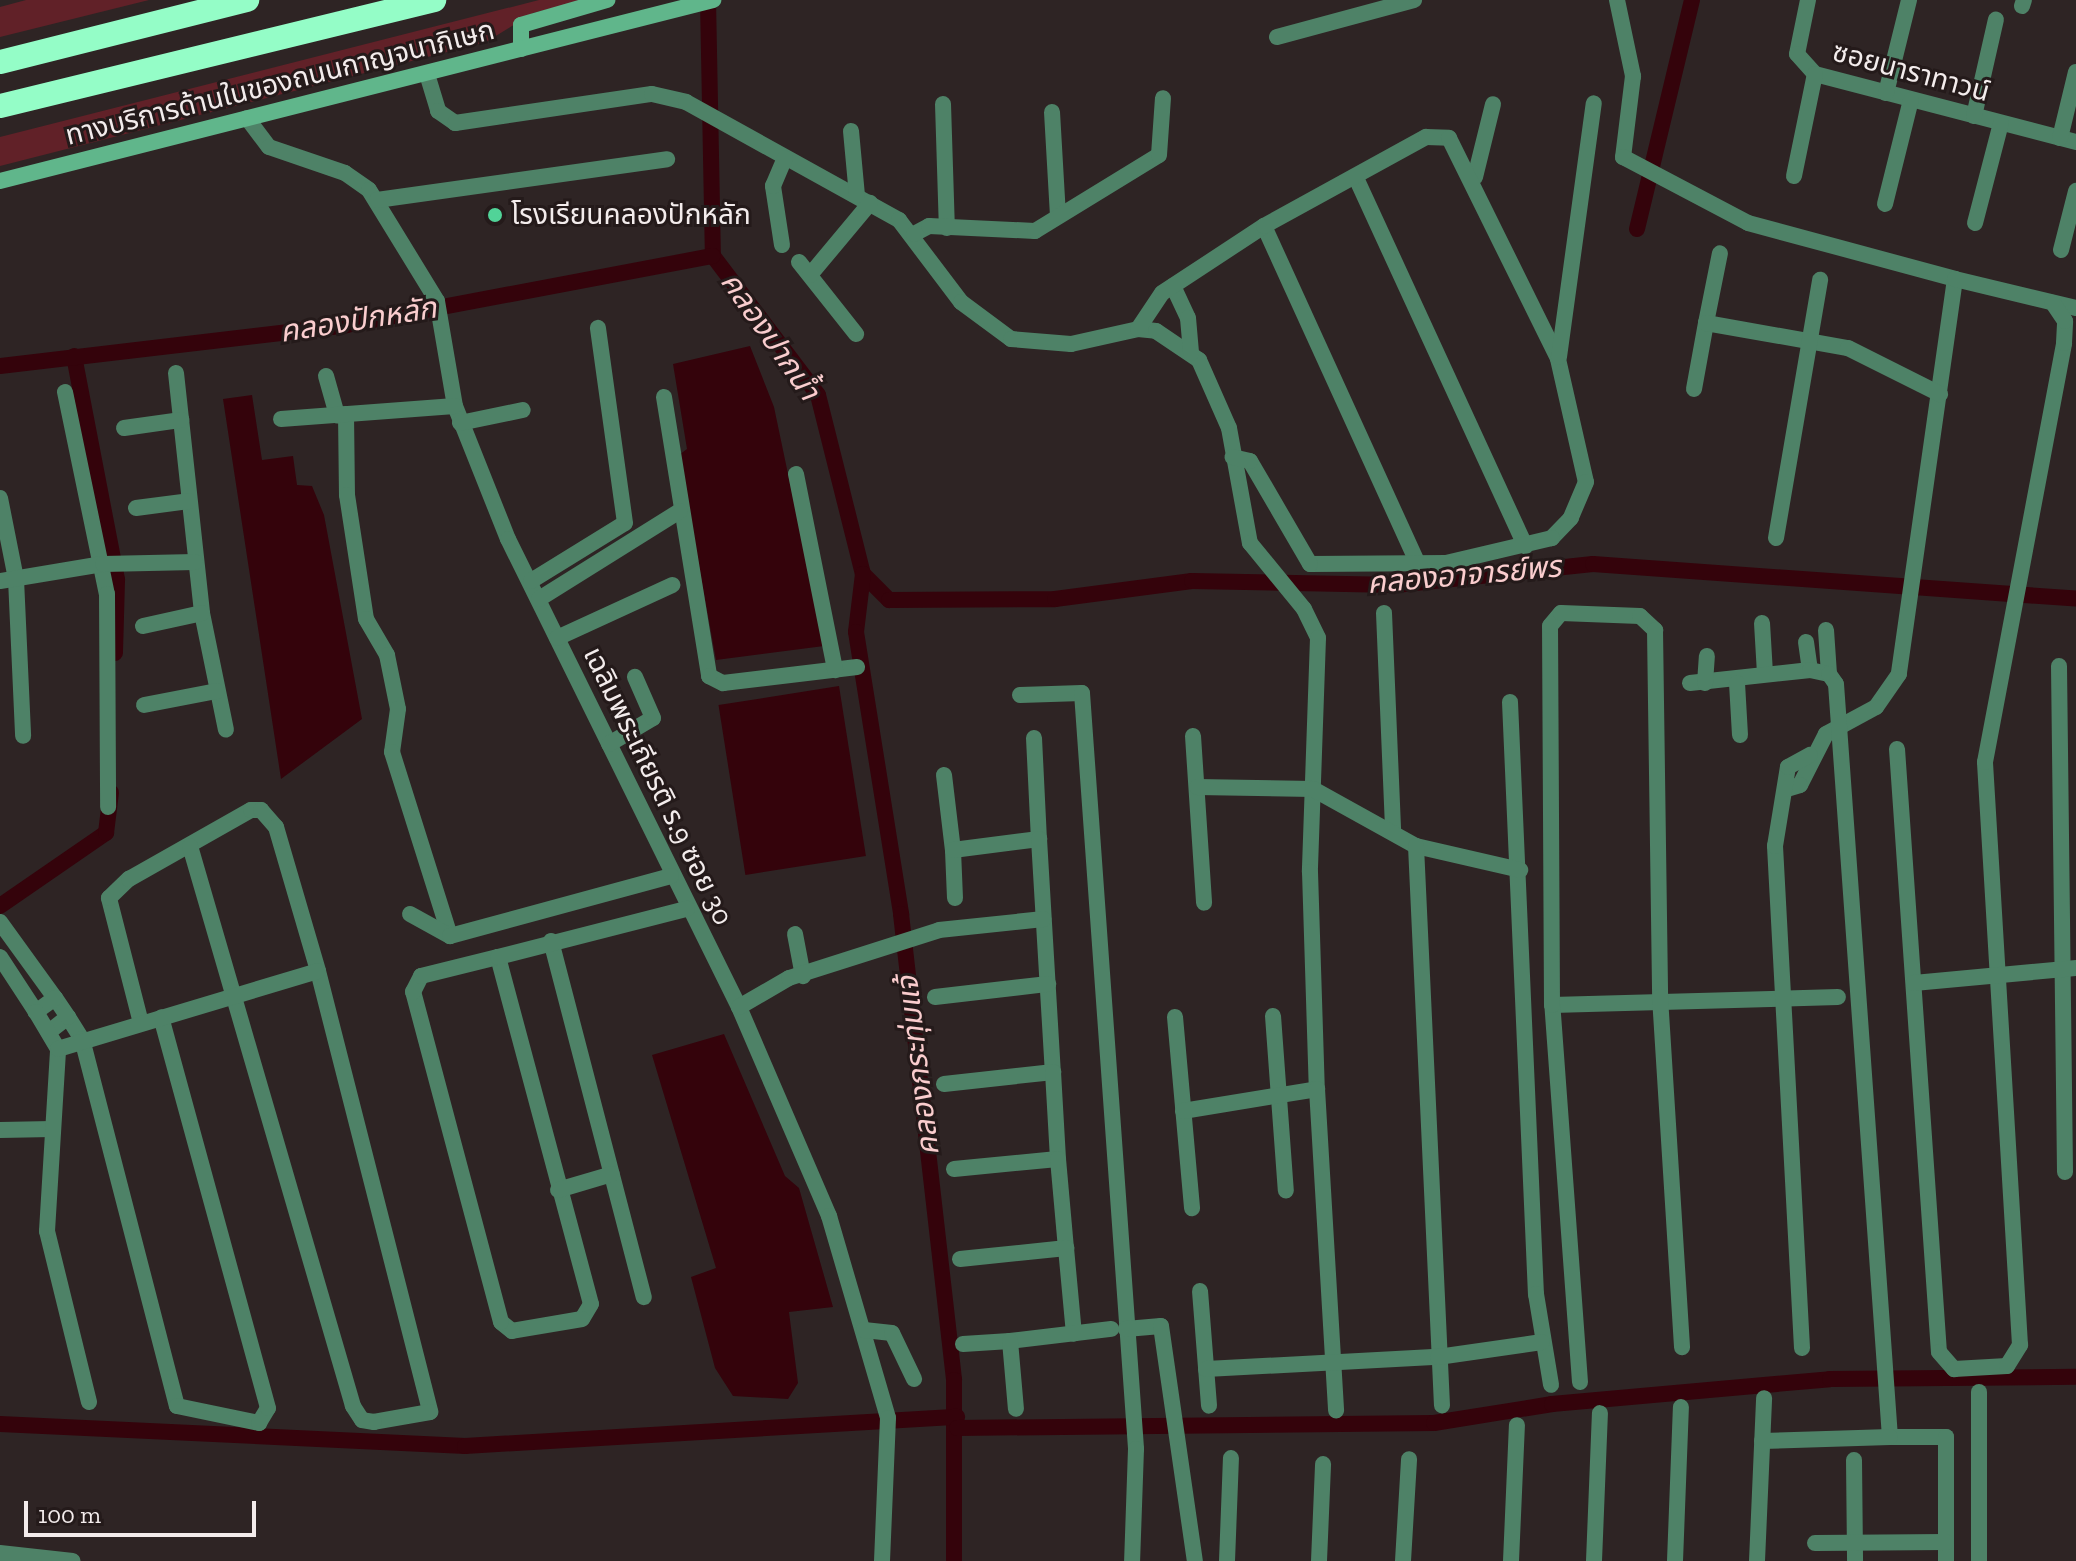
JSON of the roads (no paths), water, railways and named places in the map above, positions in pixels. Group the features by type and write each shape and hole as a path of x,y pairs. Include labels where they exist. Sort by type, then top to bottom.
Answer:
{"highway":[{"path":"0,62 247,0"},
{"path":"0,106 434,0"}],"main road":[{"path":"521,49 521,25 607,0"},
{"name":"ทางบริการด้านในของถนนกาญจนาภิเษก","path":"0,181 713,0"}],"street":[{"path":"1277,37 1414,0"},
{"path":"1617,0 1633,76 1619,145 1627,159 1669,185 1748,223 2076,308"},
{"name":"ซอยนาราทาวน์","path":"1808,0 1797,54 1815,74 2068,140"},
{"path":"1886,93 1909,0"},
{"path":"1974,116 1996,19"},
{"path":"2068,140 2076,72"},
{"path":"427,74 438,111 455,123 652,94 686,102 863,200 914,234 961,302 1011,339 1071,344 1138,329 1191,353"},
{"path":"1794,176 1815,74"},
{"path":"914,234 947,228 1024,232 1058,216 1159,155 1163,98"},
{"path":"1885,204 1911,100"},
{"path":"1558,359 1594,103"},
{"path":"943,104 947,228"},
{"path":"1475,177 1493,104"},
{"path":"1052,112 1058,216"},
{"name":"เฉลิมพระเกียรติ ร.9 ซอย 30","path":"247,118 259,141 345,173 377,200 437,301 460,423 557,638 687,909 739,1007 819,1189 864,1330 887,1426 882,1561"},
{"path":"1975,223 2001,123"},
{"path":"851,131 863,200"},
{"path":"1138,329 1147,308 1173,286 1264,226 1357,180 1438,132 1475,177 1558,359 1586,482 1564,529 1525,546 1419,566 1310,564 1250,461 1232,457"},
{"path":"782,245 773,186 785,158"},
{"path":"377,200 667,159"},
{"path":"1357,180 1525,546"},
{"path":"2061,250 2076,191"},
{"path":"856,334 804,269 863,200"},
{"path":"1264,226 1419,566"},
{"path":"1694,389 1720,253"},
{"path":"1802,1348 1780,997 1775,846 1787,789 1788,767 1810,755 1841,725 1893,691 1909,622 1955,279"},
{"path":"1776,538 1820,280"},
{"path":"1173,286 1188,318 1191,353 1216,391 1250,543 1304,609 1321,657 1313,789 1317,1089 1336,1410"},
{"path":"1897,749 1940,1358 1954,1369 2007,1366 2021,1352 1985,762 2065,332 2053,303"},
{"path":"1706,323 1848,348 1940,394"},
{"path":"531,581 625,523 598,328"},
{"path":"176,373 202,613 226,730"},
{"path":"326,376 342,414 347,495 366,619 387,655 398,709 392,752 450,936"},
{"path":"65,392 106,564 108,807"},
{"path":"664,397 709,676 723,683 857,667"},
{"path":"281,419 455,406"},
{"path":"460,423 523,410"},
{"path":"124,428 181,420"},
{"path":"796,474 835,670"},
{"path":"0,498 23,736"},
{"path":"136,508 189,501"},
{"path":"539,599 680,511"},
{"path":"8,580 106,564 195,562"},
{"path":"557,638 672,585"},
{"path":"143,626 202,613"},
{"path":"1384,613 1393,832"},
{"path":"1580,1382 1552,1005 1550,626 1561,613 1640,616 1655,630 1660,997 1682,1347"},
{"path":"1762,623 1765,674"},
{"path":"1826,630 1829,674 1841,725 1888,1348 1890,1437"},
{"path":"1806,642 1810,670"},
{"path":"1707,656 1697,683 1737,683 1765,674 1810,670 1829,674"},
{"path":"2059,666 2069,968 2065,1172"},
{"path":"609,744 653,718 635,677"},
{"path":"1737,683 1740,735"},
{"path":"144,705 217,691"},
{"path":"1020,695 1082,693 1118,1329 1132,1397 1136,1449 1132,1561"},
{"path":"1510,702 1542,1342 1551,1385"},
{"path":"1193,736 1204,903"},
{"path":"1034,738 1058,1159 1074,1334"},
{"path":"944,775 955,898"},
{"path":"1197,787 1313,789 1416,846 1520,870"},
{"path":"141,1023 109,898 190,846 251,810 270,817 318,971 433,1402 420,1419 362,1420 353,1406 237,993 190,846"},
{"path":"953,850 1039,839"},
{"path":"1416,846 1442,1405"},
{"path":"410,914 450,936 671,876"},
{"path":"498,957 590,1313 512,1331 501,1322 413,992 421,976 687,909"},
{"path":"739,1007 803,976 936,931 1043,919"},
{"path":"0,922 82,1039 177,1406 259,1423 268,1408 161,1017"},
{"path":"795,934 803,976"},
{"path":"551,941 644,1297"},
{"path":"3,962 50,1031 58,1049 47,1231 89,1402"},
{"path":"1914,983 2069,968"},
{"path":"58,1049 82,1039 318,971"},
{"path":"935,997 1048,984"},
{"path":"1552,1005 1660,997 1838,997"},
{"path":"36,1012 55,998"},
{"path":"1273,1016 1286,1191"},
{"path":"50,1031 68,1017"},
{"path":"1175,1017 1192,1208"},
{"path":"944,1084 1053,1072"},
{"path":"1183,1111 1317,1089"},
{"path":"0,1130 52,1129"},
{"path":"954,1169 1058,1159"},
{"path":"558,1190 612,1174"},
{"path":"960,1259 1066,1248"},
{"path":"1200,1291 1209,1406"},
{"path":"963,1344 1161,1326 1195,1561"},
{"path":"864,1330 892,1333 914,1379"},
{"path":"1010,1341 1016,1409"},
{"path":"1206,1369 1438,1357 1542,1342"},
{"path":"1979,1392 1979,1561"},
{"path":"1757,1561 1764,1398"},
{"path":"1675,1561 1681,1407"},
{"path":"1594,1561 1600,1413"},
{"path":"1511,1561 1517,1425"},
{"path":"1762,1441 1946,1437 1946,1561"},
{"path":"1227,1561 1231,1458"},
{"path":"1403,1561 1409,1459"},
{"path":"1854,1460 1855,1561"},
{"path":"1319,1561 1323,1464"},
{"path":"1815,1543 1946,1542"},
{"path":"0,1553 73,1561"}],"waterway":[{"name":"คลองอาจารย์พร","path":"708,0 713,256 818,395 863,574 889,600 1055,599 1192,581 1396,585 1593,564 2076,599"},
{"path":"1637,229 1692,0"},
{"name":"คลองปักหลัก","path":"0,366 347,325 713,256"},
{"path":"74,356 117,580 115,653"},
{"name":"คลองกระทุ่มแจ้","path":"863,574 856,632 901,914 954,1380 954,1561"},
{"path":"0,906 106,833 111,792"},
{"path":"957,1428 1434,1423 1552,1404 1830,1379 2076,1377"},
{"path":"0,1424 465,1446 957,1417"}],"place":[{"name":"โรงเรียนคลองปักหลัก","path":"495,215"}],"water label":[{"name":"คลองปากน้ำ","path":"770,336"}]}
